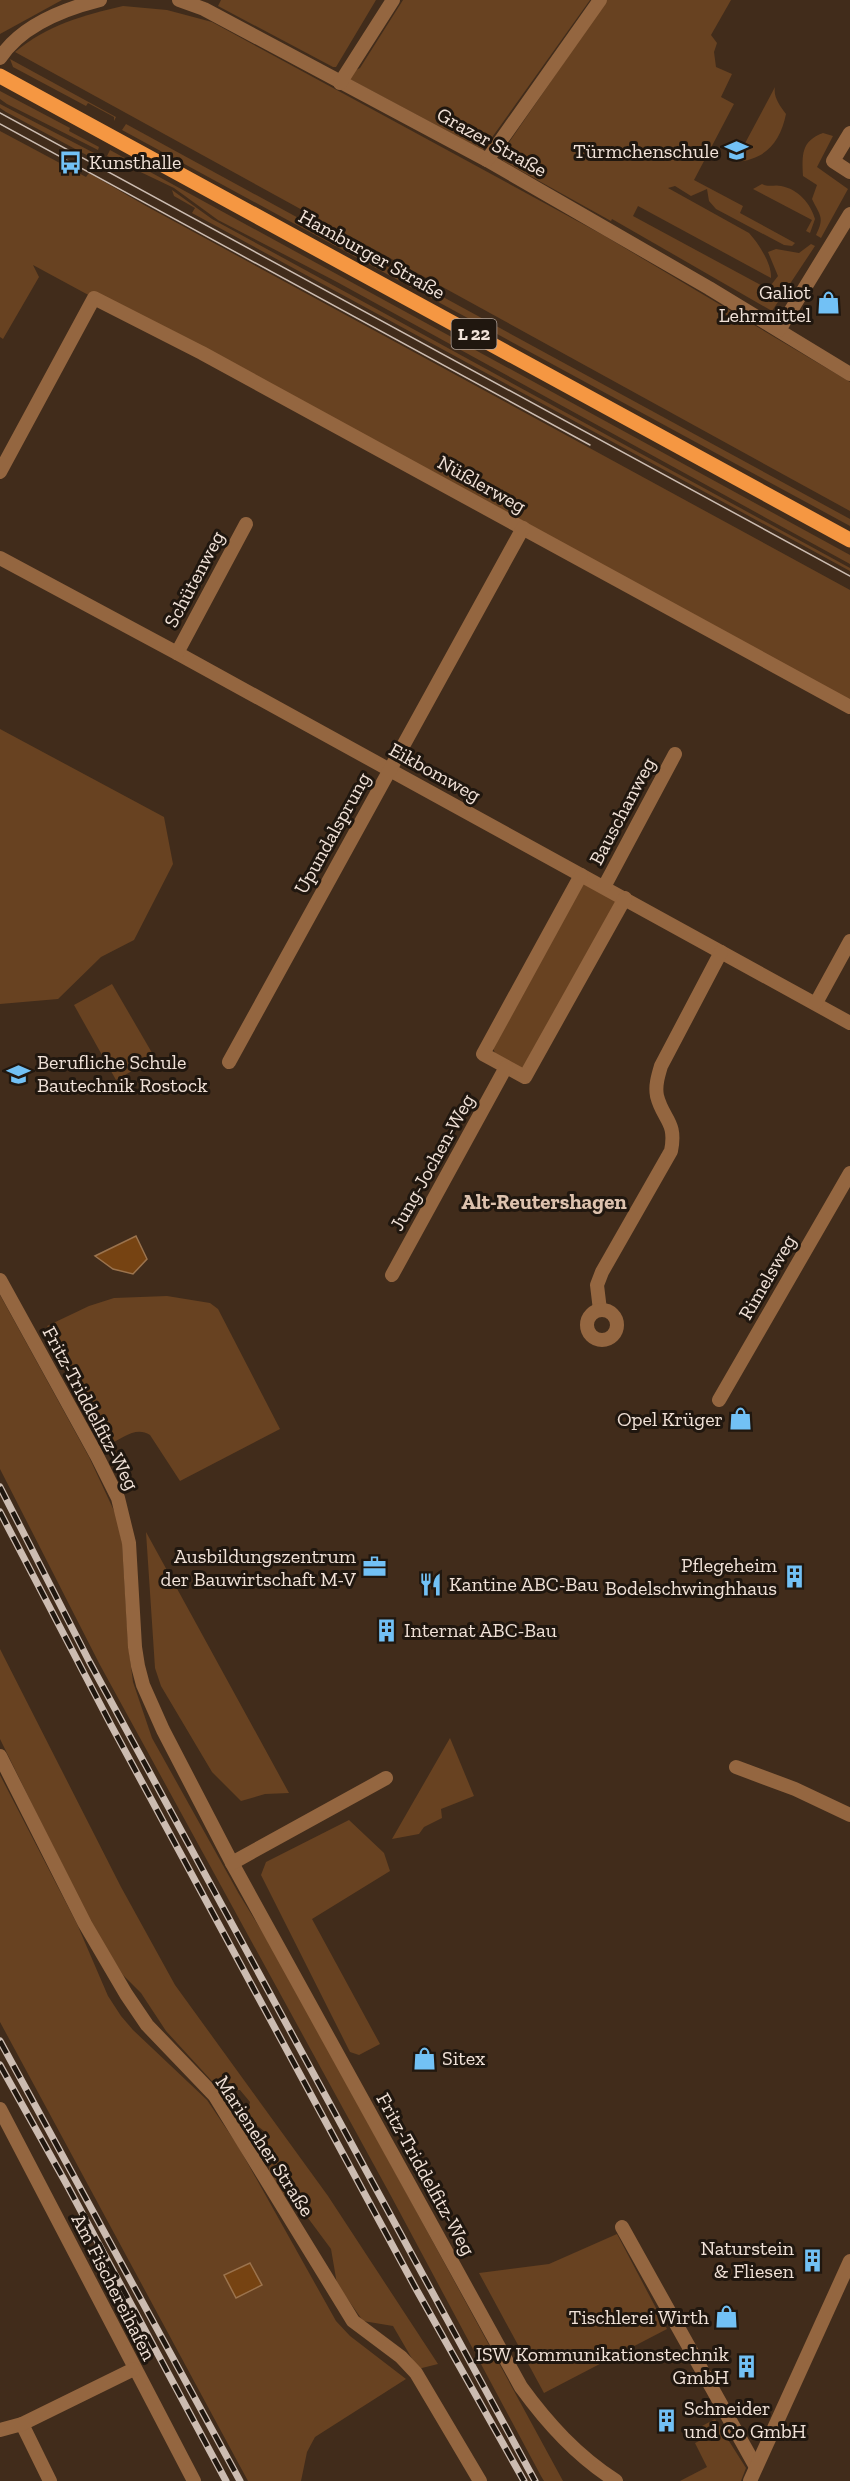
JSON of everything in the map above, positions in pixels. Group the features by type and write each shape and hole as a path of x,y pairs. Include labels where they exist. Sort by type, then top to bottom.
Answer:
{"main road":[{"name":"Hamburger Straße","path":"0,76 850,540"}],"street":[{"path":"0,58 10,44 41,22 100,0"},
{"name":"Grazer Straße","path":"179,0 207,4 340,83 487,160 779,330 850,374"},
{"path":"340,83 393,0"},
{"path":"487,160 600,0"},
{"path":"850,133 833,161 850,172"},
{"path":"779,330 850,214"},
{"name":"Nüßlerweg","path":"0,472 94,298 202,353 850,707"},
{"name":"Schütenweg","path":"177,653 246,524"},
{"name":"Upundalsprung","path":"229,1062 523,528"},
{"name":"Eikbomweg","path":"0,558 604,886 850,1023"},
{"name":"Bauschanweg","path":"604,886 675,754"},
{"path":"581,875 483,1054 525,1077 625,898"},
{"path":"816,1003 850,941"},
{"path":"600,1310 597,1286 602,1272 671,1151 674,1137 672,1126 657,1096 656,1082 661,1066 721,952"},
{"name":"Jung-Jochen-Weg","path":"392,1275 506,1067"},
{"name":"Rimelsweg","path":"719,1400 850,1173"},
{"name":"Fritz-Triddelfitz-Weg","path":"0,1280 118,1498 129,1543 135,1647 143,1685 163,1730 231,1863 521,2386 544,2419 571,2448 616,2481"},
{"name":"Marieneher Straße","path":"0,1756 85,1924 126,1994 147,2025 215,2096 352,2321 401,2357 416,2373 480,2481"},
{"path":"736,1767 795,1789 850,1815"},
{"path":"231,1863 386,1778"},
{"name":"Am Fischereihafen","path":"0,2109 194,2481"},
{"path":"622,2227 756,2467"},
{"path":"750,2481 850,2261"},
{"path":"0,2430 22,2424 134,2369"},
{"path":"22,2424 50,2481"}],"shaded area":[{"path":"0,0 62,0 0,34"},
{"path":"221,0 376,0 336,67 333,67 218,6"},
{"path":"403,0 590,0 483,150 344,76 360,68"},
{"path":"607,0 731,0 711,35 717,43 714,52 716,67 732,74 721,97 734,104 694,180 743,206 740,213 795,243 792,246 784,245 716,209 709,201 707,189 691,196 675,186 668,188 749,233 764,254 771,278 638,206 633,216 768,289 778,276 768,252 776,249 799,253 811,244 815,246 772,311 612,219 611,221 503,161 501,154"},
{"path":"123,6 167,10 212,22 603,235 850,382 850,511 15,52 40,35 66,22"},
{"path":"10,59 116,117 114,121 114,117 88,103 86,106 13,67"},
{"path":"775,87 776,98 786,114 780,133 763,154 746,161 735,162"},
{"path":"0,91 70,128 69,131 99,147 98,150 7,104 0,99"},
{"path":"0,104 96,154 94,159 6,112 0,108"},
{"path":"126,124 850,519 850,526 122,130"},
{"path":"0,131 86,177 89,173 850,590 850,707 33,265 39,277 3,339 0,337"},
{"path":"823,133 833,136 817,167 848,189 821,238 816,235 821,220 812,199 817,185 803,176 803,162 804,150 810,140"},
{"path":"110,150 850,555 850,564 337,282 218,220 174,188 107,156"},
{"path":"762,184 793,190 803,198 815,219 810,233 806,231 812,220 753,189"},
{"path":"172,190 212,219 850,568 850,571 192,213 195,208 174,196"},
{"path":"0,729 164,817 173,864 134,940 101,957 58,999 0,1004"},
{"path":"584,881 620,901 522,1071 496,1056 493,1048"},
{"path":"112,984 155,1058 116,1080 74,1005"},
{"path":"136,1236 147,1259 133,1274 113,1269 95,1256"},
{"path":"0,1295 89,1457 116,1515 122,1543 128,1643 133,1682 152,1738 239,1894 279,1959 563,2481 544,2481 541,2476 391,2196 100,1665 0,1469"},
{"path":"167,1296 210,1303 218,1309 280,1429 180,1481 150,1435 135,1432 110,1444 47,1326 89,1306 114,1298"},
{"path":"146,1532 289,1793 265,1794 241,1801 212,1772 161,1686 155,1668"},
{"path":"0,1649 121,1887 175,1985 328,2196 438,2364 418,2369 393,2326 363,2321 337,2284 331,2249 308,2218 277,2188 269,2176 270,2151 264,2131 246,2117 250,2102 240,2090 221,2091 166,2031 141,1993 123,1975 91,1924 0,1739"},
{"path":"450,1738 474,1796 441,1809 442,1818 424,1827 419,1834 392,1839"},
{"path":"0,1775 77,1924 108,1996 121,2016 207,2100 238,2146 336,2321 350,2336 406,2379 315,2437 307,2452 301,2481 248,2481 0,2022"},
{"path":"349,1820 384,1853 390,1871 312,1919 380,2044 359,2055 350,2052 261,1875 266,1862"},
{"path":"617,2234 667,2329 544,2393 479,2273 549,2264"},
{"path":"250,2263 262,2285 236,2298 224,2275"},
{"path":"715,2419 746,2468 741,2481 680,2481 707,2467 695,2443 707,2437 702,2426"}],"tram line":[{"path":"0,113 850,576"},
{"path":"0,124 590,445"}],"railway":[{"path":"0,1487 89,1661 535,2481"},
{"path":"0,1512 111,1725 415,2287 524,2481"},
{"path":"0,2041 240,2481"},
{"path":"0,2065 226,2481"}],"place":[{"name":"Türmchenschule","path":"737,151"},
{"name":"Kunsthalle","path":"71,162"},
{"name":"Galiot Lehrmittel","path":"829,303"},
{"name":"Berufliche Schule Bautechnik Rostock","path":"19,1074"},
{"name":"Opel Krüger","path":"741,1419"},
{"name":"Ausbildungszentrum der Bauwirtschaft M-V","path":"374,1567"},
{"name":"Pflegeheim Bodelschwinghhaus","path":"795,1577"},
{"name":"Kantine ABC-Bau","path":"431,1584"},
{"name":"Internat ABC-Bau","path":"386,1630"},
{"name":"Sitex","path":"424,2058"},
{"name":"Naturstein & Fliesen","path":"812,2260"},
{"name":"Tischlerei Wirth","path":"727,2317"},
{"name":"ISW Kommunikationstechnik GmbH","path":"747,2366"},
{"name":"Schneider und Co GmbH","path":"666,2420"}],"district":[{"name":"Alt-Reutershagen","path":"544,1202"}]}
